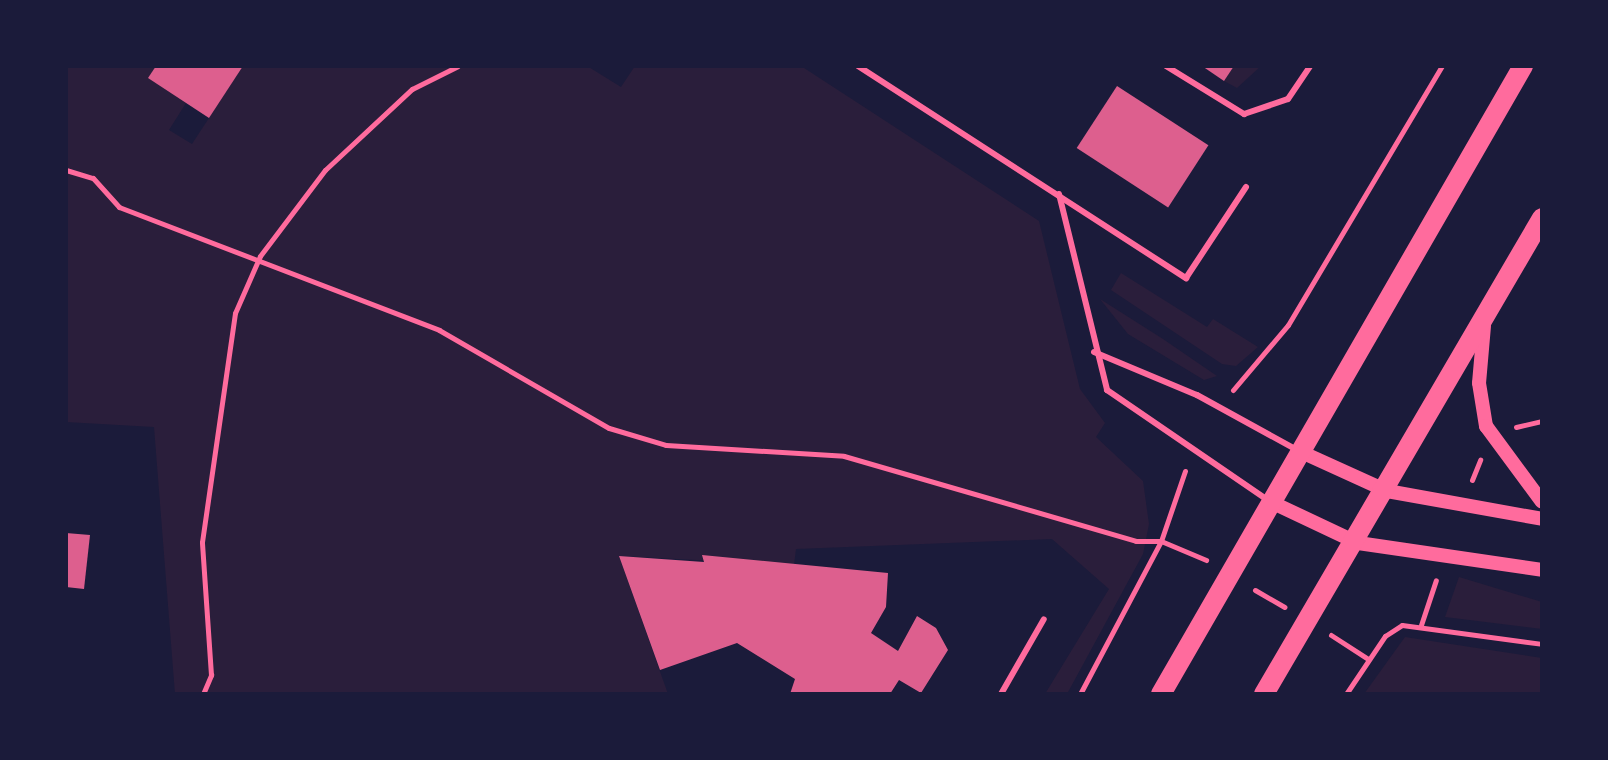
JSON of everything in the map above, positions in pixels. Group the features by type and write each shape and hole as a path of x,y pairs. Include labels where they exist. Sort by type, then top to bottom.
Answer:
{"main road":[{"path":"1161,694 1269,501 1523,66"},
{"path":"1264,694 1358,543 1484,326 1542,218"}],"street":[{"path":"1484,326 1479,383 1486,426 1542,502"},
{"path":"1299,451 1387,491 1542,519"},
{"path":"1269,501 1358,543 1542,570"}],"lane":[{"path":"858,66 1186,278 1246,187"},
{"path":"1166,66 1244,114 1288,99 1310,66"},
{"path":"1059,194 1094,352 1107,390 1120,403 1269,501"},
{"path":"1094,352 1299,451"},
{"path":"1001,694 1044,619"}],"path":[{"path":"203,694 211,675 202,542 235,313 260,256 325,170 412,89 458,66"},
{"path":"1235,386 1281,335 1442,66"},
{"path":"66,170 93,178 119,207 260,256 439,330 609,428 666,445 844,456 1136,541 1161,541 1194,553"},
{"path":"1542,325 1542,364"},
{"path":"1504,431 1542,421"},
{"path":"1470,484 1483,455"},
{"path":"1080,694 1161,541 1183,475"},
{"path":"1421,625 1440,569"},
{"path":"1245,583 1273,601"},
{"path":"1346,694 1368,659 1402,625 1421,625 1542,644"},
{"path":"1342,642 1368,659"}],"shaded area":[{"path":"66,66 156,66 149,78 186,103 169,130 192,144 243,66 587,66 621,87 635,66 801,66 1039,221 1080,389 1105,423 1096,437 1143,481 1149,524 1143,554 1067,694 1045,694 1109,589 1052,539 796,549 794,565 619,556 668,694 175,694 154,427 66,422"},
{"path":"1234,66 1261,66 1237,88 1224,81"},
{"path":"1121,273 1207,327 1213,319 1258,347 1236,366 1222,364 1111,290"},
{"path":"1100,299 1217,376 1204,380 1128,334"},
{"path":"1459,577 1542,602 1542,629 1445,617"},
{"path":"1405,637 1542,658 1542,694 1364,694"}],"building":[{"path":"156,66 243,66 209,118 148,78"},
{"path":"1202,66 1234,66 1224,81"},
{"path":"1117,86 1208,145 1168,207 1077,148"},
{"path":"66,533 90,535 84,589 66,587"},
{"path":"702,555 888,573 886,607 871,633 898,651 917,616 936,628 948,650 921,693 899,680 890,694 790,694 795,679 737,643 660,670 619,556 704,562"}]}
